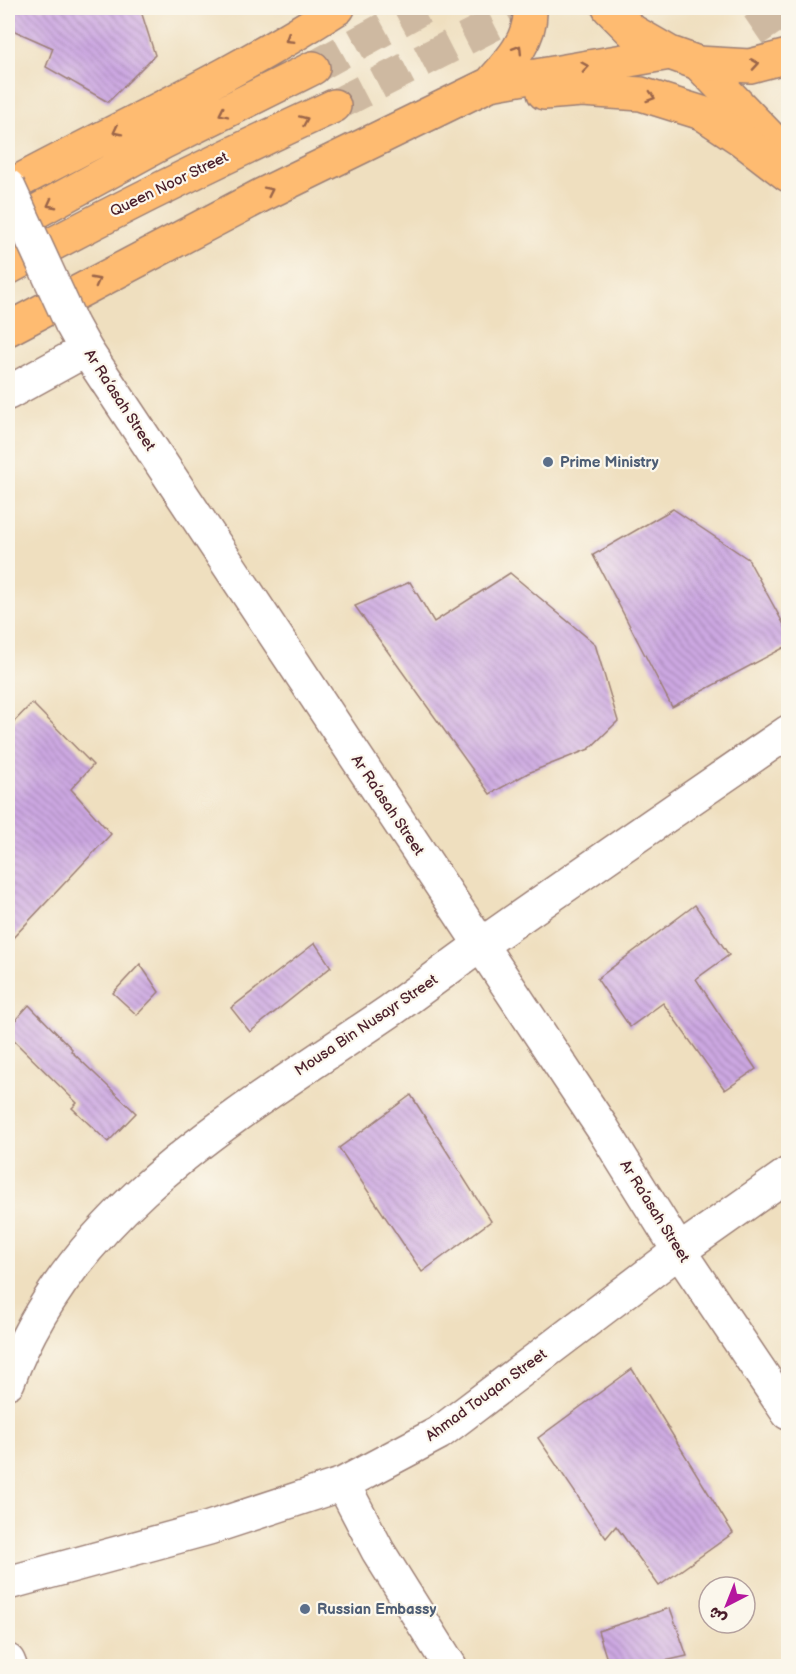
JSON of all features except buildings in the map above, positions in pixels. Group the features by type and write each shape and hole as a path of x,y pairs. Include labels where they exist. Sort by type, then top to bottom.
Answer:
{"main road":[{"path":"8,186 199,89 282,43 338,8"},
{"path":"490,84 524,41 531,20 530,8"},
{"path":"609,8 632,31 684,58 789,156"},
{"path":"8,328 262,195 490,84 684,58 750,66 789,57"},
{"path":"8,227 162,143 314,68"},
{"path":"427,115 513,96 582,90 641,94 702,113 789,175"},
{"name":"Queen Noor Street","path":"8,268 217,159 334,106"}],"street":[{"name":"Ar Ra’asah Street","path":"8,186 78,336 596,1119 679,1251 789,1413"},
{"path":"8,393 78,336"},
{"name":"Mousa Bin Nusayr Street","path":"8,1382 14,1346 76,1261 109,1223 194,1146 274,1088 390,1011 481,945 789,732"},
{"name":"Ahmad Touqan Street","path":"8,1583 209,1528 342,1484 439,1433 679,1251 789,1174"},
{"path":"342,1484 378,1551 450,1666"},
{"path":"8,1661 10,1666"}],"tunnel":[{"path":"313,68 422,8"},
{"path":"334,106 525,8"},
{"path":"758,8 788,52"}],"place":[{"name":"Prime Ministry","path":"548,462"},
{"name":"Russian Embassy","path":"305,1609"}]}
